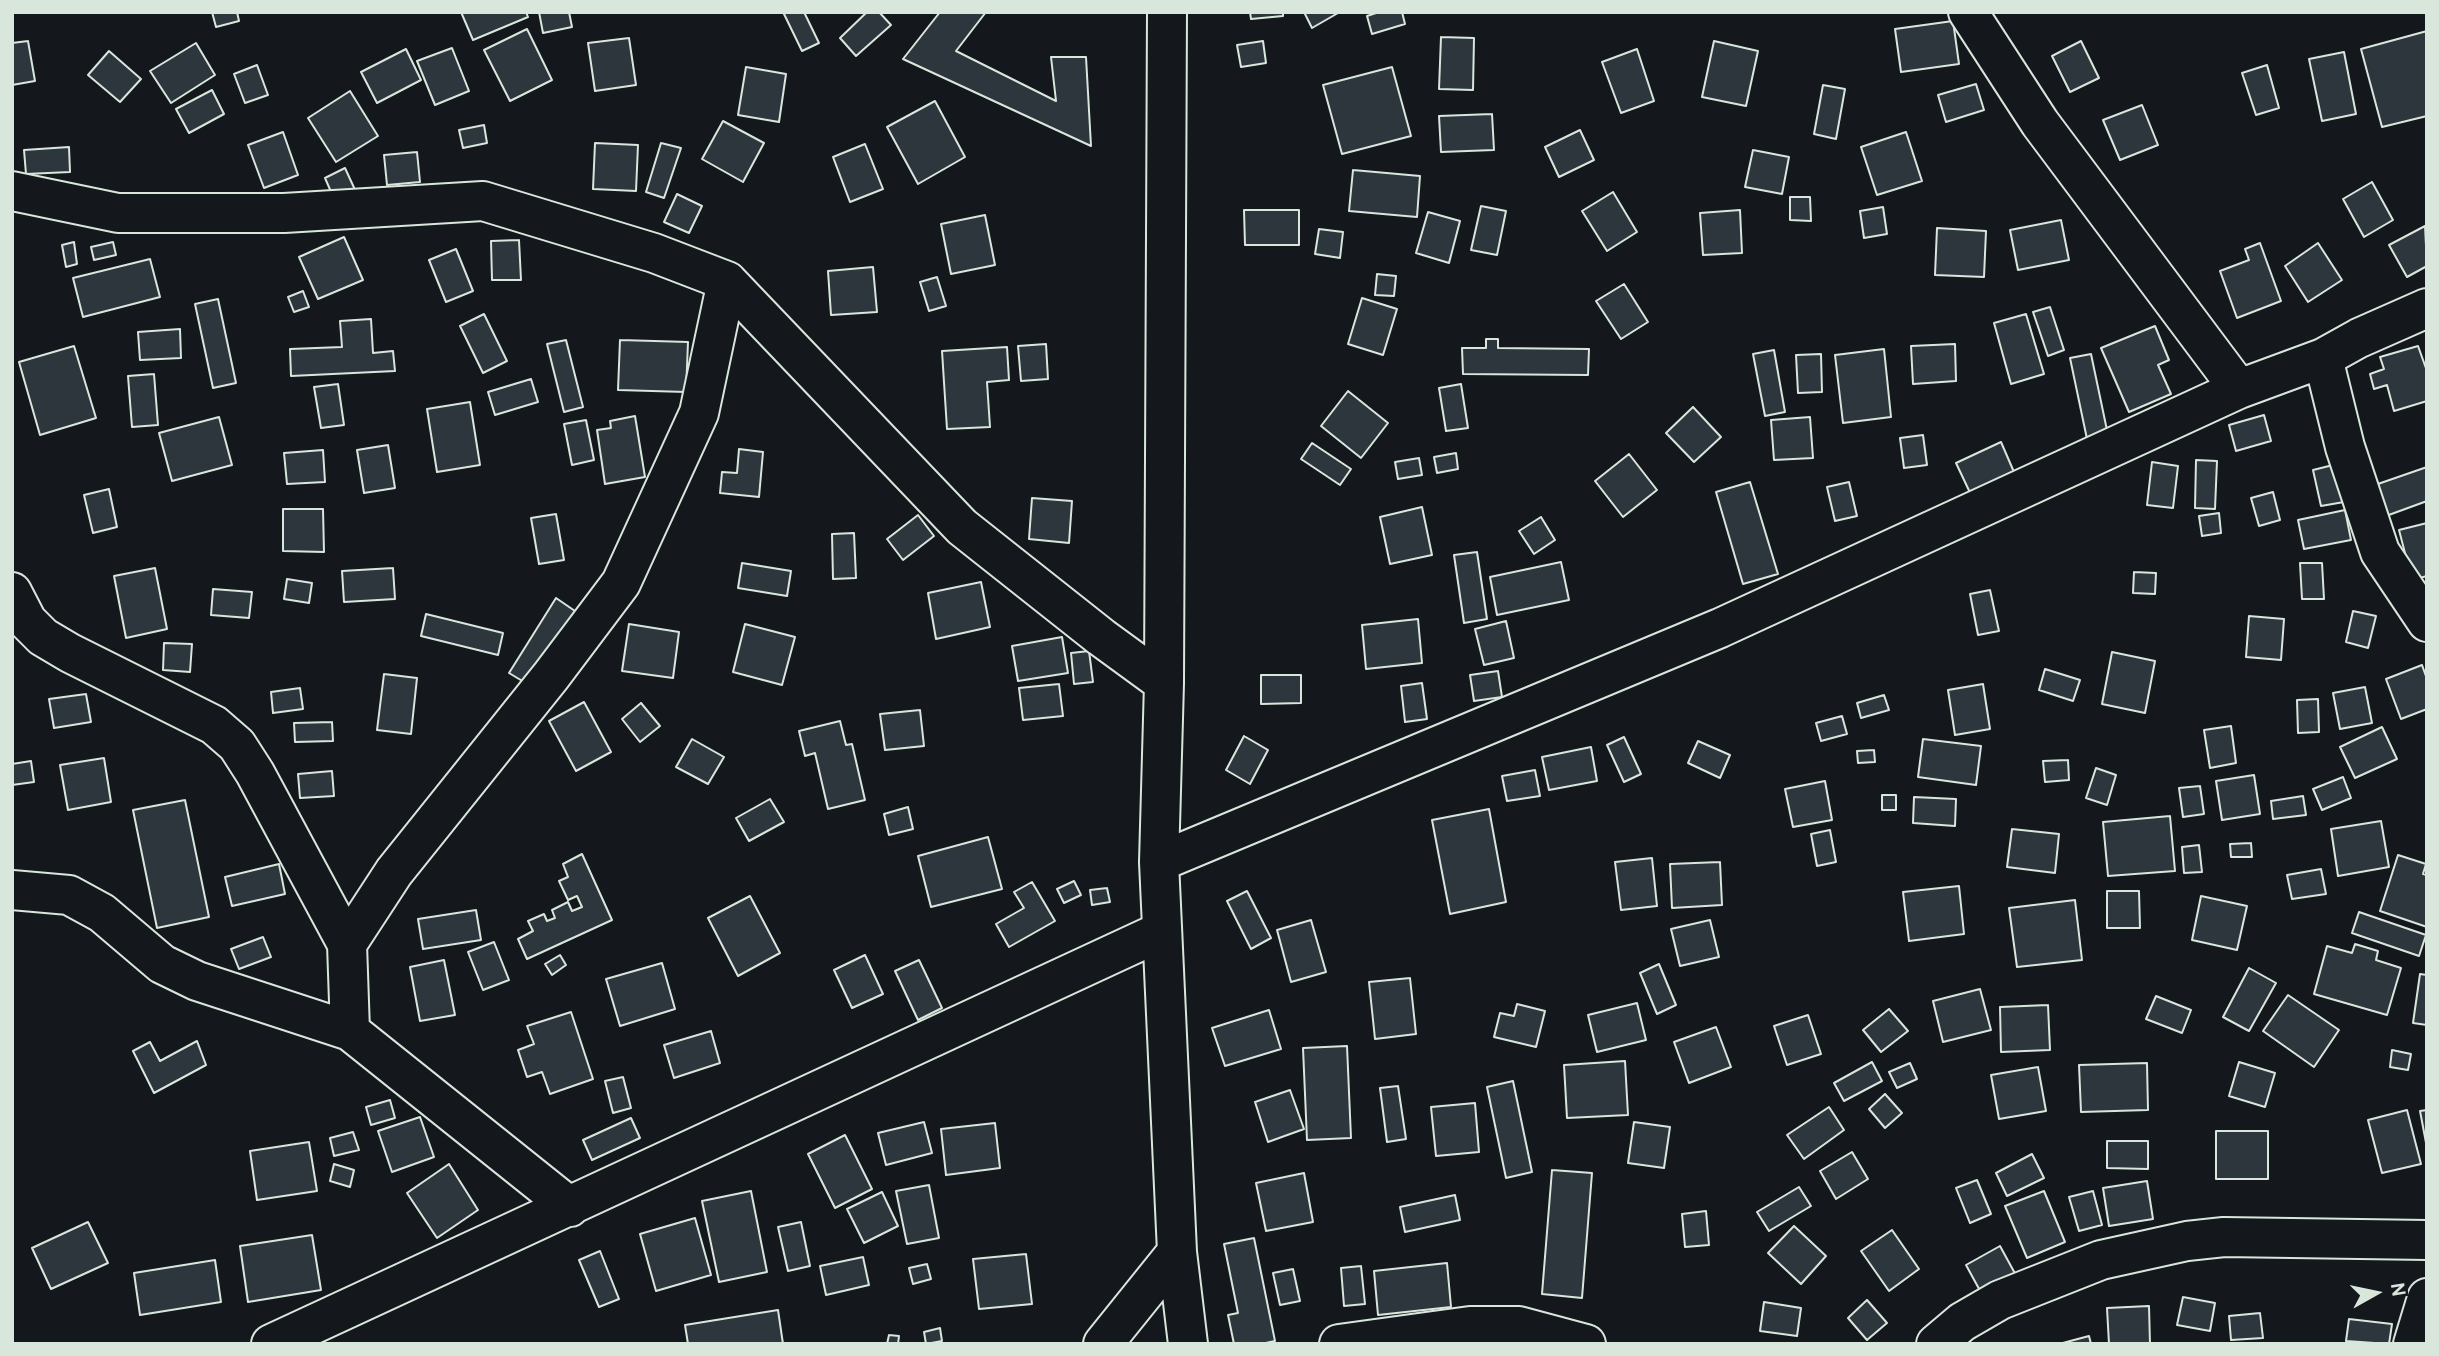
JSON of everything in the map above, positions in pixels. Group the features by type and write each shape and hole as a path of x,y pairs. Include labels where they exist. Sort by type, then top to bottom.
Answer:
{"street":[{"path":"1167,12 1164,683 1159,862 1177,1252 1188,1344"},
{"path":"1968,12 2040,123 2239,389"},
{"path":"12,191 118,213 285,213 483,201 654,253 727,281 962,527 1101,637 1164,683"},
{"path":"347,944 394,872 551,676 621,583 699,413 727,281"},
{"path":"1159,862 1720,628 2239,389 2323,358 2359,338 2427,308"},
{"path":"2323,358 2345,447 2379,552 2427,622"},
{"path":"12,592 27,621 43,637 215,724 237,745 255,773 347,944 350,1031"},
{"path":"12,890 69,895 102,913 162,964 186,975 350,1031 569,1207"},
{"path":"271,1344 1162,931"},
{"path":"1936,1344 1962,1322 2000,1300 2101,1260 2187,1241 2224,1237 2427,1240"},
{"path":"1103,1344 1177,1252"},
{"path":"2413,1344 2427,1298"},
{"path":"1339,1344 1470,1326 1519,1326 1586,1344"}],"building":[{"path":"212,12 237,12 239,21 216,27"},
{"path":"461,12 526,12 528,17 473,40"},
{"path":"539,12 569,12 572,27 543,33"},
{"path":"804,12 819,43 802,51 784,14"},
{"path":"867,12 879,12 891,25 856,56 840,38"},
{"path":"940,12 986,12 956,51 1056,101 1051,57 1086,57 1091,146 903,59"},
{"path":"1250,12 1283,12 1283,16 1251,19"},
{"path":"1304,12 1338,12 1338,13 1312,28"},
{"path":"1379,12 1402,12 1405,24 1372,34 1367,16"},
{"path":"1953,21 1959,64 1901,72 1895,29"},
{"path":"527,29 552,80 510,101 484,50"},
{"path":"2427,31 2427,116 2382,127 2361,49"},
{"path":"1441,37 1474,38 1473,90 1439,89"},
{"path":"629,38 636,85 595,91 588,43"},
{"path":"28,41 35,81 12,85 12,43"},
{"path":"1263,41 1266,63 1241,67 1237,45"},
{"path":"1714,41 1758,51 1746,106 1702,97"},
{"path":"2081,41 2099,78 2070,92 2052,56"},
{"path":"196,43 215,75 171,103 150,71"},
{"path":"452,48 469,91 435,105 417,61"},
{"path":"406,49 421,80 377,103 361,72"},
{"path":"1637,49 1654,101 1621,113 1602,62"},
{"path":"109,51 141,79 120,102 88,75"},
{"path":"2344,52 2356,114 2322,121 2309,59"},
{"path":"257,65 268,95 245,103 234,74"},
{"path":"2267,65 2279,108 2256,115 2242,73"},
{"path":"746,67 786,74 779,122 738,115"},
{"path":"1392,67 1411,136 1342,154 1323,85"},
{"path":"1976,84 1984,110 1946,122 1938,95"},
{"path":"1823,85 1845,89 1836,139 1814,134"},
{"path":"212,90 224,114 189,133 176,109"},
{"path":"350,91 378,136 336,162 308,118"},
{"path":"935,101 965,157 918,184 887,127"},
{"path":"2142,105 2158,145 2120,160 2103,120"},
{"path":"1492,114 1494,150 1441,152 1439,116"},
{"path":"723,121 764,143 743,182 702,159"},
{"path":"484,125 487,143 463,148 459,130"},
{"path":"1580,130 1594,160 1559,177 1545,147"},
{"path":"283,132 298,175 264,188 248,145"},
{"path":"1906,132 1922,181 1877,195 1861,147"},
{"path":"595,143 638,145 636,191 593,189"},
{"path":"661,143 681,148 664,198 646,192"},
{"path":"865,144 883,189 850,202 833,157"},
{"path":"69,147 70,172 26,174 24,150"},
{"path":"1753,150 1789,157 1782,194 1745,187"},
{"path":"417,152 420,182 387,185 384,155"},
{"path":"345,168 356,192 335,201 325,178"},
{"path":"1353,170 1420,176 1417,217 1349,211"},
{"path":"2372,182 2393,220 2364,237 2343,199"},
{"path":"1613,192 1637,232 1607,251 1582,211"},
{"path":"677,194 702,206 689,233 664,222"},
{"path":"1790,197 1810,197 1811,221 1790,220"},
{"path":"1481,206 1506,211 1497,255 1471,250"},
{"path":"1883,207 1887,234 1864,238 1860,211"},
{"path":"1244,210 1299,210 1299,245 1245,245"},
{"path":"1740,210 1742,253 1703,255 1700,213"},
{"path":"1428,212 1460,221 1449,263 1416,253"},
{"path":"985,215 995,265 951,274 941,224"},
{"path":"2061,220 2069,260 2018,270 2010,230"},
{"path":"2425,226 2427,266 2407,277 2389,245"},
{"path":"1937,228 1986,231 1984,277 1935,275"},
{"path":"1319,229 1343,232 1340,258 1315,254"},
{"path":"344,237 363,280 318,299 299,257"},
{"path":"519,240 521,280 492,280 491,241"},
{"path":"74,242 77,264 66,267 62,245"},
{"path":"113,242 116,255 94,260 91,247"},
{"path":"2260,243 2281,301 2237,318 2220,271 2249,260 2245,249"},
{"path":"2318,243 2342,280 2308,302 2285,266"},
{"path":"456,249 473,291 446,302 429,260"},
{"path":"150,259 160,297 83,317 73,278"},
{"path":"873,267 877,312 831,315 828,271"},
{"path":"1377,274 1396,276 1394,296 1375,295"},
{"path":"937,277 946,306 929,311 920,282"},
{"path":"1624,284 1648,322 1621,339 1596,301"},
{"path":"303,291 309,307 294,312 288,297"},
{"path":"1362,298 1397,309 1383,355 1348,344"},
{"path":"218,299 236,383 213,388 195,304"},
{"path":"2050,307 2064,350 2048,356 2033,312"},
{"path":"484,314 507,361 483,373 460,326"},
{"path":"2026,314 2044,374 2011,384 1994,323"},
{"path":"371,319 373,353 393,351 395,371 291,376 290,349 342,347 340,321"},
{"path":"2155,326 2169,360 2158,365 2171,394 2129,412 2101,348"},
{"path":"180,329 181,358 140,360 138,332"},
{"path":"1486,339 1498,339 1498,348 1589,349 1588,375 1463,374 1462,348 1486,348"},
{"path":"566,340 583,407 564,412 547,344"},
{"path":"620,340 688,342 686,392 618,390"},
{"path":"1046,344 1048,379 1021,381 1018,346"},
{"path":"1955,344 1956,381 1913,384 1911,346"},
{"path":"74,346 96,418 40,435 19,362"},
{"path":"2418,346 2427,371 2427,401 2394,411 2387,385 2374,389 2370,374 2384,369 2380,357"},
{"path":"1007,347 1009,380 987,382 990,427 947,429 942,351"},
{"path":"1884,349 1891,417 1843,423 1835,355"},
{"path":"1774,350 1785,412 1765,416 1753,354"},
{"path":"1821,354 1822,392 1798,393 1796,355"},
{"path":"2091,354 2108,435 2087,439 2070,358"},
{"path":"154,374 158,425 132,427 128,376"},
{"path":"531,379 538,402 495,415 488,392"},
{"path":"338,384 344,425 321,428 314,387"},
{"path":"1461,384 1468,428 1446,431 1439,388"},
{"path":"1348,391 1388,423 1361,458 1321,426"},
{"path":"470,402 480,465 437,472 427,409"},
{"path":"1693,407 1721,437 1694,462 1666,433"},
{"path":"2264,415 2271,441 2236,451 2229,425"},
{"path":"635,416 645,477 605,484 597,430 611,428 610,421"},
{"path":"219,417 232,465 172,481 159,433"},
{"path":"1810,417 1813,458 1774,460 1771,420"},
{"path":"586,420 594,460 572,465 564,424"},
{"path":"1923,435 1927,465 1904,468 1900,438"},
{"path":"2001,442 2017,479 1973,499 1956,463"},
{"path":"1312,443 1351,469 1340,485 1301,459"},
{"path":"388,445 395,488 364,493 357,450"},
{"path":"739,449 763,452 759,497 720,493 722,472 737,473"},
{"path":"323,450 325,482 287,484 284,453"},
{"path":"1456,453 1458,469 1437,473 1434,457"},
{"path":"1629,454 1657,490 1623,517 1595,481"},
{"path":"1419,458 1422,475 1398,479 1395,462"},
{"path":"2196,460 2217,461 2215,509 2195,508"},
{"path":"2152,462 2178,466 2173,508 2147,505"},
{"path":"2337,464 2344,502 2321,506 2313,470"},
{"path":"2427,467 2427,501 2386,516 2375,485"},
{"path":"1750,482 1778,574 1743,584 1716,492"},
{"path":"1849,482 1857,516 1835,521 1827,487"},
{"path":"109,489 117,527 93,533 84,495"},
{"path":"2273,492 2280,520 2259,526 2251,498"},
{"path":"1032,498 1072,501 1069,543 1029,539"},
{"path":"1422,507 1432,555 1390,564 1380,517"},
{"path":"283,509 323,509 324,552 283,551"},
{"path":"2345,510 2351,540 2304,549 2298,520"},
{"path":"2219,513 2221,533 2202,536 2199,516"},
{"path":"556,514 564,560 539,564 531,518"},
{"path":"918,515 934,536 903,560 887,539"},
{"path":"1541,517 1555,540 1534,554 1519,531"},
{"path":"2427,523 2427,576 2412,580 2399,530"},
{"path":"854,533 856,578 833,579 832,534"},
{"path":"1477,552 1487,619 1464,623 1454,555"},
{"path":"1561,562 1569,600 1497,615 1490,577"},
{"path":"742,563 791,571 787,596 738,588"},
{"path":"2300,563 2322,563 2324,599 2302,599"},
{"path":"155,568 167,629 126,638 114,576"},
{"path":"393,568 395,599 344,602 342,571"},
{"path":"2134,572 2156,573 2155,594 2133,593"},
{"path":"287,579 312,583 309,603 284,599"},
{"path":"981,582 990,627 936,639 928,593"},
{"path":"213,589 252,592 249,618 211,615"},
{"path":"1990,590 1999,631 1978,635 1970,594"},
{"path":"556,598 575,611 529,685 509,673"},
{"path":"2353,611 2376,616 2368,648 2346,642"},
{"path":"426,614 503,633 498,655 421,636"},
{"path":"2249,616 2284,619 2281,660 2246,657"},
{"path":"1418,619 1422,663 1366,669 1362,625"},
{"path":"1506,621 1514,658 1484,665 1475,629"},
{"path":"629,624 679,632 673,678 622,671"},
{"path":"745,624 795,637 782,685 733,672"},
{"path":"1062,637 1068,673 1018,681 1012,646"},
{"path":"164,643 192,644 190,672 163,670"},
{"path":"1089,651 1093,682 1074,684 1071,653"},
{"path":"2112,652 2155,661 2145,713 2102,704"},
{"path":"2422,665 2427,679 2427,709 2401,719 2386,679"},
{"path":"2045,669 2080,680 2073,701 2039,690"},
{"path":"1498,671 1502,697 1474,701 1470,675"},
{"path":"384,674 417,678 411,734 377,730"},
{"path":"1261,675 1301,675 1301,703 1261,704"},
{"path":"1422,683 1427,719 1405,722 1401,686"},
{"path":"1059,684 1063,716 1023,720 1019,688"},
{"path":"1983,684 1990,729 1955,735 1948,690"},
{"path":"2365,687 2372,723 2340,729 2333,693"},
{"path":"300,688 303,709 273,713 271,692"},
{"path":"86,694 91,722 54,728 49,699"},
{"path":"1884,695 1889,710 1861,718 1857,703"},
{"path":"2318,699 2319,732 2298,733 2297,700"},
{"path":"584,702 611,752 576,771 549,721"},
{"path":"641,703 660,726 640,742 622,719"},
{"path":"920,710 924,746 885,750 880,714"},
{"path":"1842,716 1847,734 1821,741 1816,723"},
{"path":"840,721 846,745 852,744 865,800 828,809 815,753 805,756 799,731"},
{"path":"332,722 333,741 295,742 294,723"},
{"path":"2231,726 2236,763 2210,768 2204,730"},
{"path":"2382,727 2397,759 2355,778 2340,747"},
{"path":"1244,736 1268,750 1250,784 1226,770"},
{"path":"1624,737 1641,774 1624,782 1607,745"},
{"path":"692,739 724,757 708,784 676,767"},
{"path":"1923,739 1981,746 1976,785 1918,777"},
{"path":"1698,741 1730,755 1720,778 1688,763"},
{"path":"1591,747 1597,781 1549,790 1542,757"},
{"path":"1874,750 1875,762 1858,763 1857,751"},
{"path":"104,758 111,802 68,810 60,765"},
{"path":"2068,760 2069,780 2045,782 2043,761"},
{"path":"31,761 34,782 12,785 12,764"},
{"path":"2096,768 2116,775 2107,805 2086,798"},
{"path":"1535,770 1540,796 1507,801 1502,776"},
{"path":"332,771 334,796 300,798 298,774"},
{"path":"2254,775 2260,814 2222,820 2216,781"},
{"path":"2343,777 2351,798 2322,810 2313,789"},
{"path":"1825,781 1832,820 1793,827 1785,789"},
{"path":"2200,786 2204,814 2183,817 2179,788"},
{"path":"1882,795 1896,795 1896,810 1882,810"},
{"path":"2303,796 2306,815 2273,819 2271,801"},
{"path":"1914,797 1956,799 1955,826 1913,823"},
{"path":"770,799 784,822 749,841 736,818"},
{"path":"185,800 209,917 157,928 133,810"},
{"path":"908,807 913,829 889,835 884,814"},
{"path":"1489,809 1506,902 1450,914 1432,820"},
{"path":"2170,816 2175,871 2108,876 2103,822"},
{"path":"2381,821 2389,867 2338,876 2331,829"},
{"path":"2012,829 2059,834 2055,873 2007,867"},
{"path":"1830,830 1836,862 1817,866 1811,834"},
{"path":"988,837 1002,889 931,907 918,856"},
{"path":"2251,843 2252,857 2231,857 2230,844"},
{"path":"2199,845 2202,872 2184,873 2182,847"},
{"path":"582,854 612,920 527,959 518,939 533,931 528,921 544,914 547,921 555,918 552,910 568,902 572,911 582,907 577,896 568,900 559,881 568,877 563,864"},
{"path":"2398,855 2426,864 2423,874 2427,875 2427,927 2380,911"},
{"path":"1652,858 1657,906 1621,910 1615,862"},
{"path":"1720,862 1722,905 1672,908 1670,864"},
{"path":"279,864 285,894 232,906 225,877"},
{"path":"2321,869 2326,894 2292,899 2287,875"},
{"path":"1074,881 1081,895 1064,903 1057,889"},
{"path":"1032,882 1055,921 1009,947 996,924 1024,908 1014,892"},
{"path":"1959,886 1964,934 1909,941 1903,892"},
{"path":"1107,888 1110,902 1092,905 1090,890"},
{"path":"1247,891 1271,938 1251,949 1227,901"},
{"path":"2107,891 2139,891 2140,928 2107,928"},
{"path":"750,896 780,953 738,976 708,918"},
{"path":"2201,896 2247,906 2237,950 2192,940"},
{"path":"2075,900 2082,960 2017,967 2009,908"},
{"path":"476,910 481,940 423,949 418,919"},
{"path":"2359,912 2426,935 2419,956 2352,933"},
{"path":"1311,920 1326,972 1291,982 1277,930"},
{"path":"1710,920 1719,957 1680,966 1671,929"},
{"path":"263,937 271,957 239,969 231,949"},
{"path":"494,942 509,980 483,990 468,952"},
{"path":"2355,944 2378,951 2376,960 2401,968 2387,1015 2314,994 2327,946 2352,953"},
{"path":"560,955 566,965 552,975 545,964"},
{"path":"865,955 883,994 852,1008 834,970"},
{"path":"444,960 455,1015 420,1021 410,967"},
{"path":"919,960 942,1008 918,1020 895,971"},
{"path":"662,963 675,1009 620,1026 606,979"},
{"path":"1659,964 1676,1005 1657,1014 1640,973"},
{"path":"2249,968 2276,983 2249,1031 2223,1017"},
{"path":"2420,974 2427,975 2427,1025 2413,1023"},
{"path":"1410,978 1416,1034 1375,1039 1369,982"},
{"path":"1980,989 1991,1030 1943,1042 1933,1001"},
{"path":"2288,995 2339,1030 2314,1067 2263,1031"},
{"path":"2156,996 2191,1010 2182,1033 2146,1019"},
{"path":"1637,1003 1646,1040 1597,1052 1588,1015"},
{"path":"1517,1004 1545,1011 1536,1047 1494,1037 1500,1013 1514,1016"},
{"path":"2048,1005 2050,1050 2001,1052 2000,1007"},
{"path":"1889,1009 1908,1031 1881,1052 1863,1030"},
{"path":"1269,1010 1281,1049 1225,1066 1212,1028"},
{"path":"571,1012 593,1079 550,1094 542,1072 527,1077 518,1050 534,1044 527,1026"},
{"path":"1808,1015 1821,1054 1787,1065 1774,1026"},
{"path":"1716,1027 1731,1067 1689,1083 1674,1042"},
{"path":"711,1031 720,1063 674,1078 664,1045"},
{"path":"197,1041 206,1065 154,1093 133,1051 150,1042 160,1061"},
{"path":"1347,1046 1351,1138 1307,1140 1303,1048"},
{"path":"2392,1050 2411,1054 2408,1070 2390,1067"},
{"path":"1625,1061 1628,1115 1567,1118 1564,1065"},
{"path":"1872,1062 1882,1081 1844,1101 1834,1083"},
{"path":"2239,1062 2275,1073 2265,1107 2229,1096"},
{"path":"1910,1063 1917,1079 1897,1088 1889,1072"},
{"path":"2147,1063 2148,1110 2081,1112 2079,1065"},
{"path":"2038,1067 2046,1111 1999,1119 1991,1075"},
{"path":"623,1077 631,1108 613,1113 605,1081"},
{"path":"1513,1081 1532,1172 1506,1178 1487,1087"},
{"path":"1398,1086 1406,1139 1387,1142 1380,1088"},
{"path":"1290,1090 1304,1129 1268,1142 1255,1102"},
{"path":"1885,1094 1902,1113 1885,1128 1869,1109"},
{"path":"390,1100 395,1118 371,1125 366,1107"},
{"path":"1475,1103 1479,1152 1436,1156 1431,1107"},
{"path":"1829,1107 1844,1130 1804,1159 1787,1135"},
{"path":"2407,1110 2421,1164 2382,1173 2368,1120"},
{"path":"2427,1110 2427,1148 2420,1111"},
{"path":"420,1117 434,1157 392,1172 378,1131"},
{"path":"631,1118 640,1138 592,1160 583,1140"},
{"path":"924,1122 932,1153 886,1165 878,1133"},
{"path":"1634,1122 1670,1127 1664,1168 1628,1163"},
{"path":"995,1123 1000,1168 946,1175 941,1129"},
{"path":"2216,1131 2268,1131 2268,1179 2216,1179"},
{"path":"353,1132 359,1150 334,1156 330,1138"},
{"path":"845,1135 872,1189 835,1208 808,1154"},
{"path":"2107,1141 2148,1141 2148,1169 2107,1168"},
{"path":"309,1142 317,1191 257,1200 250,1151"},
{"path":"1852,1152 1868,1179 1836,1199 1820,1171"},
{"path":"2032,1154 2044,1178 2007,1196 1996,1173"},
{"path":"334,1164 354,1170 350,1187 330,1181"},
{"path":"449,1164 478,1210 437,1238 407,1193"},
{"path":"1552,1170 1592,1173 1582,1298 1542,1294"},
{"path":"1304,1173 1313,1222 1266,1231 1256,1183"},
{"path":"1977,1180 1991,1214 1970,1223 1956,1188"},
{"path":"2147,1181 2153,1219 2109,1226 2103,1188"},
{"path":"929,1185 939,1238 907,1244 896,1191"},
{"path":"1799,1187 1811,1206 1769,1231 1757,1212"},
{"path":"751,1191 767,1272 719,1282 702,1201"},
{"path":"2044,1191 2065,1242 2027,1258 2005,1206"},
{"path":"2093,1191 2102,1225 2079,1231 2069,1197"},
{"path":"882,1192 898,1226 864,1243 847,1209"},
{"path":"1455,1195 1460,1220 1405,1232 1400,1207"},
{"path":"1706,1211 1709,1245 1685,1247 1682,1214"},
{"path":"695,1218 711,1275 656,1291 640,1234"},
{"path":"88,1222 108,1263 51,1289 32,1248"},
{"path":"801,1222 810,1266 788,1271 778,1227"},
{"path":"1794,1226 1826,1256 1801,1284 1768,1253"},
{"path":"1892,1230 1919,1269 1889,1291 1861,1251"},
{"path":"312,1235 321,1290 248,1302 240,1246"},
{"path":"1254,1238 1275,1341 1234,1344 1228,1315 1238,1313 1224,1244"},
{"path":"2000,1246 2018,1279 1984,1298 1966,1265"},
{"path":"600,1251 619,1299 599,1307 579,1260"},
{"path":"1026,1254 1032,1304 979,1309 973,1259"},
{"path":"863,1257 869,1285 826,1295 820,1266"},
{"path":"215,1260 221,1302 140,1315 134,1273"},
{"path":"1447,1263 1451,1307 1378,1315 1374,1271"},
{"path":"927,1264 931,1279 913,1284 909,1268"},
{"path":"1361,1266 1365,1304 1344,1306 1341,1268"},
{"path":"1293,1269 1300,1301 1280,1305 1273,1273"},
{"path":"2183,1297 2215,1303 2210,1331 2177,1325"},
{"path":"1867,1300 1887,1323 1867,1340 1848,1318"},
{"path":"1764,1302 1801,1308 1797,1336 1760,1331"},
{"path":"2149,1306 2150,1344 2109,1344 2107,1308"},
{"path":"778,1310 783,1344 688,1344 685,1325"},
{"path":"2260,1313 2263,1338 2231,1340 2229,1316"},
{"path":"2349,1319 2392,1324 2389,1344 2346,1341"},
{"path":"940,1328 942,1341 926,1344 924,1332"},
{"path":"889,1335 899,1336 898,1344 887,1344"},
{"path":"2089,1336 2091,1344 2059,1344"}]}
